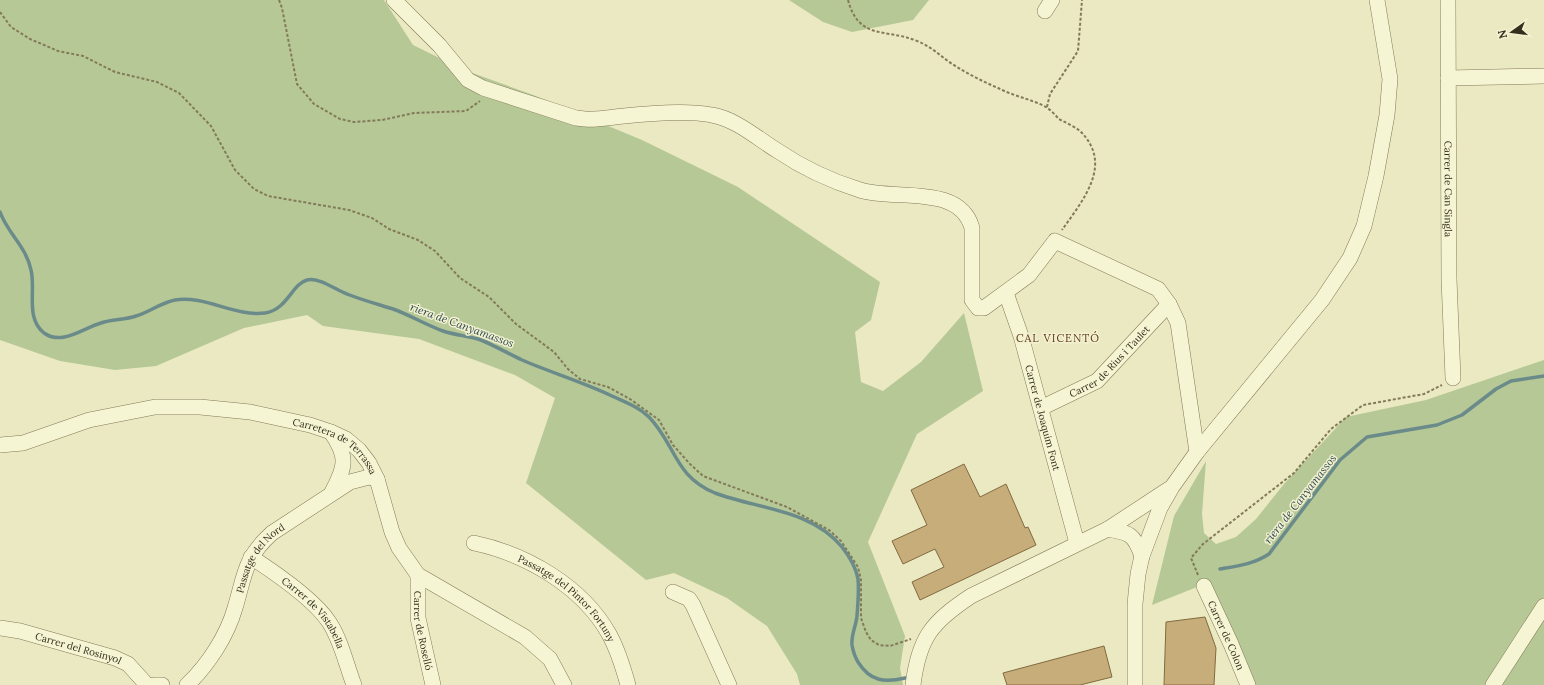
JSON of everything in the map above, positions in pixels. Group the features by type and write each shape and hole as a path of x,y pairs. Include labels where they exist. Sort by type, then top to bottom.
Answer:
{"street":[{"path":"394,0 439,45 462,75 483,88 576,118 585,119 632,115 690,113 715,115 750,133 808,169 835,182 872,194 917,195 954,204 968,218 972,228 973,304 978,308 984,308 1029,275 1055,241 1158,289 1169,304 1178,323 1197,452"},
{"path":"1135,685 1135,604 1142,556 1160,508 1172,487 1197,452 1322,300 1350,258 1364,226 1376,176 1387,115 1390,79 1377,0"},
{"name":"Carrer de Can Singla","path":"1448,0 1449,279 1453,378"},
{"path":"1448,78 1544,76"},
{"name":"Carrer de Joaquim Font","path":"1006,293 1021,336 1077,543"},
{"name":"Carrer de Rius i Taulet","path":"1041,408 1097,381 1169,304"},
{"name":"Carretera de Terrassa","path":"0,445 23,443 90,420 155,407 200,407 250,412 310,425 331,432 346,439 359,450 369,463 377,479 392,532 399,548 418,575 525,637 550,659 564,685"},
{"path":"331,432 341,446 344,460 342,475 331,494"},
{"name":"Passatge del Nord","path":"187,685 197,676 227,628 235,608 242,577 251,557 261,543 272,533 350,482 360,478 369,477 377,479"},
{"path":"913,685 919,650 926,636 942,617 971,596 1108,529 1172,487"},
{"path":"1108,529 1130,534 1137,542 1142,556"},
{"name":"Passatge del Pintor Fortuny","path":"474,543 498,548 517,555 567,586 585,602 598,616 610,634 620,657 628,685"},
{"name":"Carrer de Vistabella","path":"251,557 282,577 321,612 336,636 354,685"},
{"name":"Carrer de Roselló","path":"418,575 418,618 433,685"},
{"name":"Carrer de Colon","path":"1204,586 1248,685"},
{"path":"673,592 688,599 694,605 729,685"},
{"path":"1493,685 1544,606"},
{"name":"Carrer del Rosinyol","path":"0,628 20,631 115,658 128,664 148,685"},
{"path":"154,685 162,685"}],"path":[{"path":"279,0 282,8 297,84 314,104 340,119 354,122 382,120 414,113 466,111 480,103 483,88"},
{"path":"848,0 852,15 863,27 916,40 933,48 956,67 999,89 1047,107 1060,119 1079,131 1088,141 1095,155 1095,170 1091,185 1055,241"},
{"path":"1047,107 1050,94 1070,66 1078,51 1082,0"},
{"path":"0,12 12,27 30,39 58,51 83,56 115,72 156,82 179,93 211,126 234,170 254,189 268,196 349,210 372,218 389,229 418,240 435,251 460,278 489,297 516,324 554,352 568,369 580,379 608,387 630,399 659,420 673,445 688,463 703,476 787,507 828,530 841,541 858,567 861,580 861,618 866,632 871,640 879,645 890,646 916,637 926,636"},
{"path":"1204,586 1191,558 1203,544 1294,473 1331,429 1363,406 1424,394 1453,378"}],"green space":[{"path":"0,0 384,0 413,45 464,70 536,96 642,140 738,187 880,282 871,320 855,332 861,382 883,391 921,362 964,313 983,391 917,434 868,542 905,636 900,668 903,685 800,685 797,674 767,626 727,598 674,573 646,580 526,483 555,398 515,375 419,339 323,326 307,315 244,328 156,366 115,370 60,361 0,340"},
{"path":"789,0 929,0 913,20 852,32 823,22"},
{"path":"1544,360 1544,685 1255,685 1207,583 1152,605 1174,516 1206,461 1202,514 1204,533 1216,544 1236,537 1256,519 1284,484 1346,417 1426,400"}],"building":[{"path":"964,464 980,497 1006,484 1025,528 1028,527 1036,545 920,600 912,582 944,567 935,549 903,564 892,541 927,525 911,490"},
{"path":"1205,617 1216,648 1214,685 1164,685 1166,622"},
{"path":"1104,646 1112,677 1080,685 1007,685 1003,673"}],"waterway":[{"name":"riera de Canyamassos","path":"0,212 3,220 29,262 32,278 32,303 35,320 38,327 51,337 58,338 72,335 94,325 132,317 175,300 198,300 242,312 265,313 273,311 279,307 302,282 307,280 317,280 353,296 399,311 443,331 483,341 522,360 590,386 632,405 649,417 665,438 683,469 691,478 702,486 715,493 799,517 829,534 842,547 856,570 858,579 857,616 852,645 858,662 867,673 878,679 897,680 905,678"},
{"name":"riera de Canyamassos","path":"1220,569 1239,566 1269,554 1340,460 1367,437 1437,425 1462,415 1496,389 1511,381 1544,376"}],"district":[{"name":"CAL VICENTÓ","path":"1058,338"}]}
